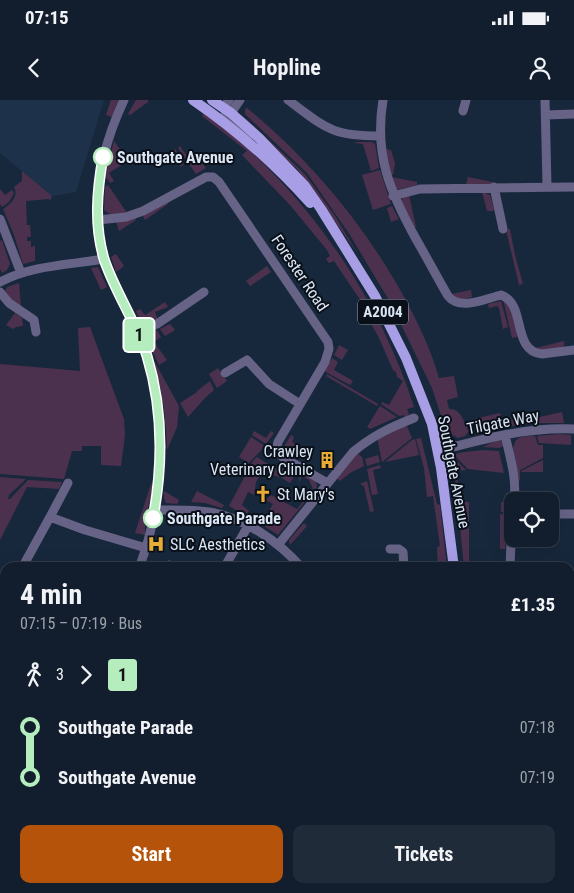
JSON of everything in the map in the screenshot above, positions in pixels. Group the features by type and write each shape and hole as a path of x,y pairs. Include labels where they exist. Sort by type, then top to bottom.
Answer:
{"main road":[{"name":"Southgate Avenue","path":"193,100 242,136 284,174 331,226"},
{"name":"Southgate Avenue","path":"212,100 227,109 259,138 305,186 374,296 406,358 432,424 438,451 453,562"}],"street":[{"path":"124,100 104,153 97,196 98,220 104,259 138,333 153,380 160,432 160,473 146,548 141,562"},
{"path":"212,113 227,109 240,100"},
{"path":"288,100 329,130 348,135 380,136"},
{"path":"383,100 380,136 383,160 393,196 451,299 462,304 501,295 504,296 512,303 524,339 530,349 542,354 574,350"},
{"path":"463,111 466,100"},
{"path":"545,100 547,186"},
{"path":"227,109 284,174"},
{"path":"546,115 574,114"},
{"name":"Forester Road","path":"98,220 126,217 143,211 206,177 213,177 220,182 328,342 329,349 324,362 278,442 278,450 284,458 327,483"},
{"path":"494,187 503,229"},
{"path":"393,196 420,189 574,187"},
{"path":"0,219 21,273"},
{"path":"0,282 41,267 104,259"},
{"path":"0,292 9,303 34,320 36,332"},
{"path":"138,333 157,324 204,292"},
{"path":"225,372 247,360 269,384 300,404"},
{"path":"278,545 349,456 367,440 384,430 414,418"},
{"name":"Tilgate Way","path":"438,451 505,435 545,428 574,429"},
{"path":"505,435 514,472 515,492"},
{"path":"25,562 68,483"},
{"path":"154,510 209,512 236,520 278,545 296,562"},
{"path":"559,514 574,514"},
{"path":"50,517 85,530 146,548"},
{"path":"228,562 248,526"},
{"path":"510,562 511,547"},
{"path":"390,548 399,549 403,552 404,562"}],"shaded area":[{"path":"0,100 104,100 76,192 52,196 0,153"},
{"path":"111,100 119,100 112,117 106,115"},
{"path":"136,100 148,100 148,102 130,115 128,114"},
{"path":"247,108 313,171 334,194 371,243 403,295 428,346 439,378 454,376 458,397 447,400 449,409 459,413 469,431 465,436 458,438 446,431 432,388 390,302 350,235 307,173 245,114 245,109"},
{"path":"204,112 237,139 271,171 298,200 346,264 385,333 401,370 414,407 407,409 409,414 405,418 404,415 399,416 381,404 382,402 389,405 403,381 397,377 396,372 393,370 379,338 360,303 361,301 334,261 329,263 326,259 330,256 327,250 290,205 242,155 247,151 202,116"},
{"path":"243,116 305,174 335,216 358,254 297,169"},
{"path":"114,141 128,161 109,173 114,181 110,183 105,176"},
{"path":"356,142 372,142 375,144 379,168 371,171 363,144"},
{"path":"180,146 193,165 200,161 206,168 196,174 178,148"},
{"path":"175,149 184,164 181,167 169,153"},
{"path":"386,149 391,150 395,163 393,175 390,174"},
{"path":"380,170 391,204 373,210 362,175"},
{"path":"22,171 52,196 50,201 49,199 26,201 27,225 30,225 31,237 27,237 27,241 31,241 31,247 35,246 35,261 23,264 3,209 15,197 14,187 22,181"},
{"path":"391,177 417,182 417,185 397,190"},
{"path":"468,177 492,182 492,184 466,185"},
{"path":"108,185 127,213 111,216 104,210 105,187"},
{"path":"0,189 5,195 12,190 14,193 9,202 2,207 0,204"},
{"path":"482,192 490,195 493,211 487,211"},
{"path":"409,195 416,227 414,227 401,203 403,196"},
{"path":"167,202 168,204 145,220 142,214"},
{"path":"392,206 399,219 391,222 387,208"},
{"path":"135,217 136,220 119,231 116,221"},
{"path":"510,229 523,284 519,285 506,230"},
{"path":"2,240 10,264 7,270 2,273 0,269 0,241"},
{"path":"116,254 124,266 116,272 111,257"},
{"path":"267,266 271,272 250,286 246,281"},
{"path":"98,267 107,287 101,290 91,268"},
{"path":"19,283 21,307 15,304 5,292 7,287"},
{"path":"471,290 472,297 459,299 452,294"},
{"path":"503,299 508,303 520,336 512,338"},
{"path":"501,301 508,327 503,329 499,308 497,306 489,308 488,304"},
{"path":"165,302 168,307 155,312 158,320 148,325 140,320 136,311 140,309 145,315"},
{"path":"15,313 22,318 23,326 13,329 6,325"},
{"path":"170,324 175,330 165,336 160,329"},
{"path":"90,327 124,419 125,435 121,466 101,465 101,446 82,446 82,451 72,451 64,479 0,474 0,364 80,371 78,328"},
{"path":"157,330 161,337 154,342 167,360 159,365 147,340 148,336"},
{"path":"564,341 562,348 542,351 536,348"},
{"path":"339,345 348,350 342,360 334,355"},
{"path":"151,357 179,406 177,427 167,450 163,403"},
{"path":"332,358 338,362 334,370 353,381 350,385 324,371"},
{"path":"218,368 227,381 217,388 209,374"},
{"path":"327,374 378,404 377,406 326,376"},
{"path":"210,381 214,390 188,417 180,403"},
{"path":"380,406 397,417 370,429 367,427"},
{"path":"562,412 564,423 534,423 532,414 534,414 535,418"},
{"path":"500,413 503,426 478,432 474,419"},
{"path":"531,415 532,423 506,427 504,421"},
{"path":"406,424 412,438 382,462 377,437"},
{"path":"254,431 266,438 271,431 274,433 266,444 252,435"},
{"path":"291,435 294,437 292,442 297,445 293,453 284,447"},
{"path":"571,435 571,445 539,443 537,436"},
{"path":"525,436 535,436 538,445 543,445 543,458 520,470 520,481 513,452 515,441"},
{"path":"251,437 265,446 249,463 239,457"},
{"path":"421,438 437,504 440,505 446,562 438,562 437,547 440,546 433,496 427,497 424,468 416,439"},
{"path":"415,439 419,455 385,462 412,440"},
{"path":"495,441 501,441 505,445 499,448 483,447"},
{"path":"483,450 499,451 504,473 468,469 454,455"},
{"path":"357,453 362,457 364,466 340,481 335,477"},
{"path":"378,455 380,462 367,466 365,459"},
{"path":"257,457 279,471 286,465 297,471 290,483 279,476 276,481 278,477 268,472 266,475 260,475 256,482 254,495 248,492 242,505 249,511 246,516 229,506"},
{"path":"453,457 466,470 456,471 461,502 469,502 469,562 464,562"},
{"path":"543,460 543,472 521,472 521,471"},
{"path":"380,465 381,468 373,470 378,494 372,495 367,469"},
{"path":"300,473 316,481 317,487 278,535 261,524 273,504 266,500 271,495 297,509 313,489 309,480 302,476 299,483"},
{"path":"0,477 26,479 9,495 8,499 28,480 62,482 59,489 27,487 0,540"},
{"path":"367,481 374,511 370,512 364,486 360,484"},
{"path":"151,484 154,485 147,511 145,511 142,520 145,521 145,535 135,533"},
{"path":"164,491 179,500 177,504 166,503"},
{"path":"197,491 224,505 222,508 205,503 191,502"},
{"path":"501,502 504,502 504,512 501,512"},
{"path":"500,514 504,514 505,547 505,549 500,549"},
{"path":"304,523 307,526 290,545 289,540"}],"bus line":[{"name":"1","path":"103,157 97,207 104,259 133,320 147,356 153,380 160,432 160,459 153,518"}],"place":[{"name":"Southgate Avenue","path":"103,157"},
{"name":"Crawley Veterinary Clinic","path":"327,460"},
{"name":"St Mary's","path":"263,494"},
{"name":"Southgate Parade","path":"153,518"},
{"name":"SLC Aesthetics","path":"156,544"}]}
